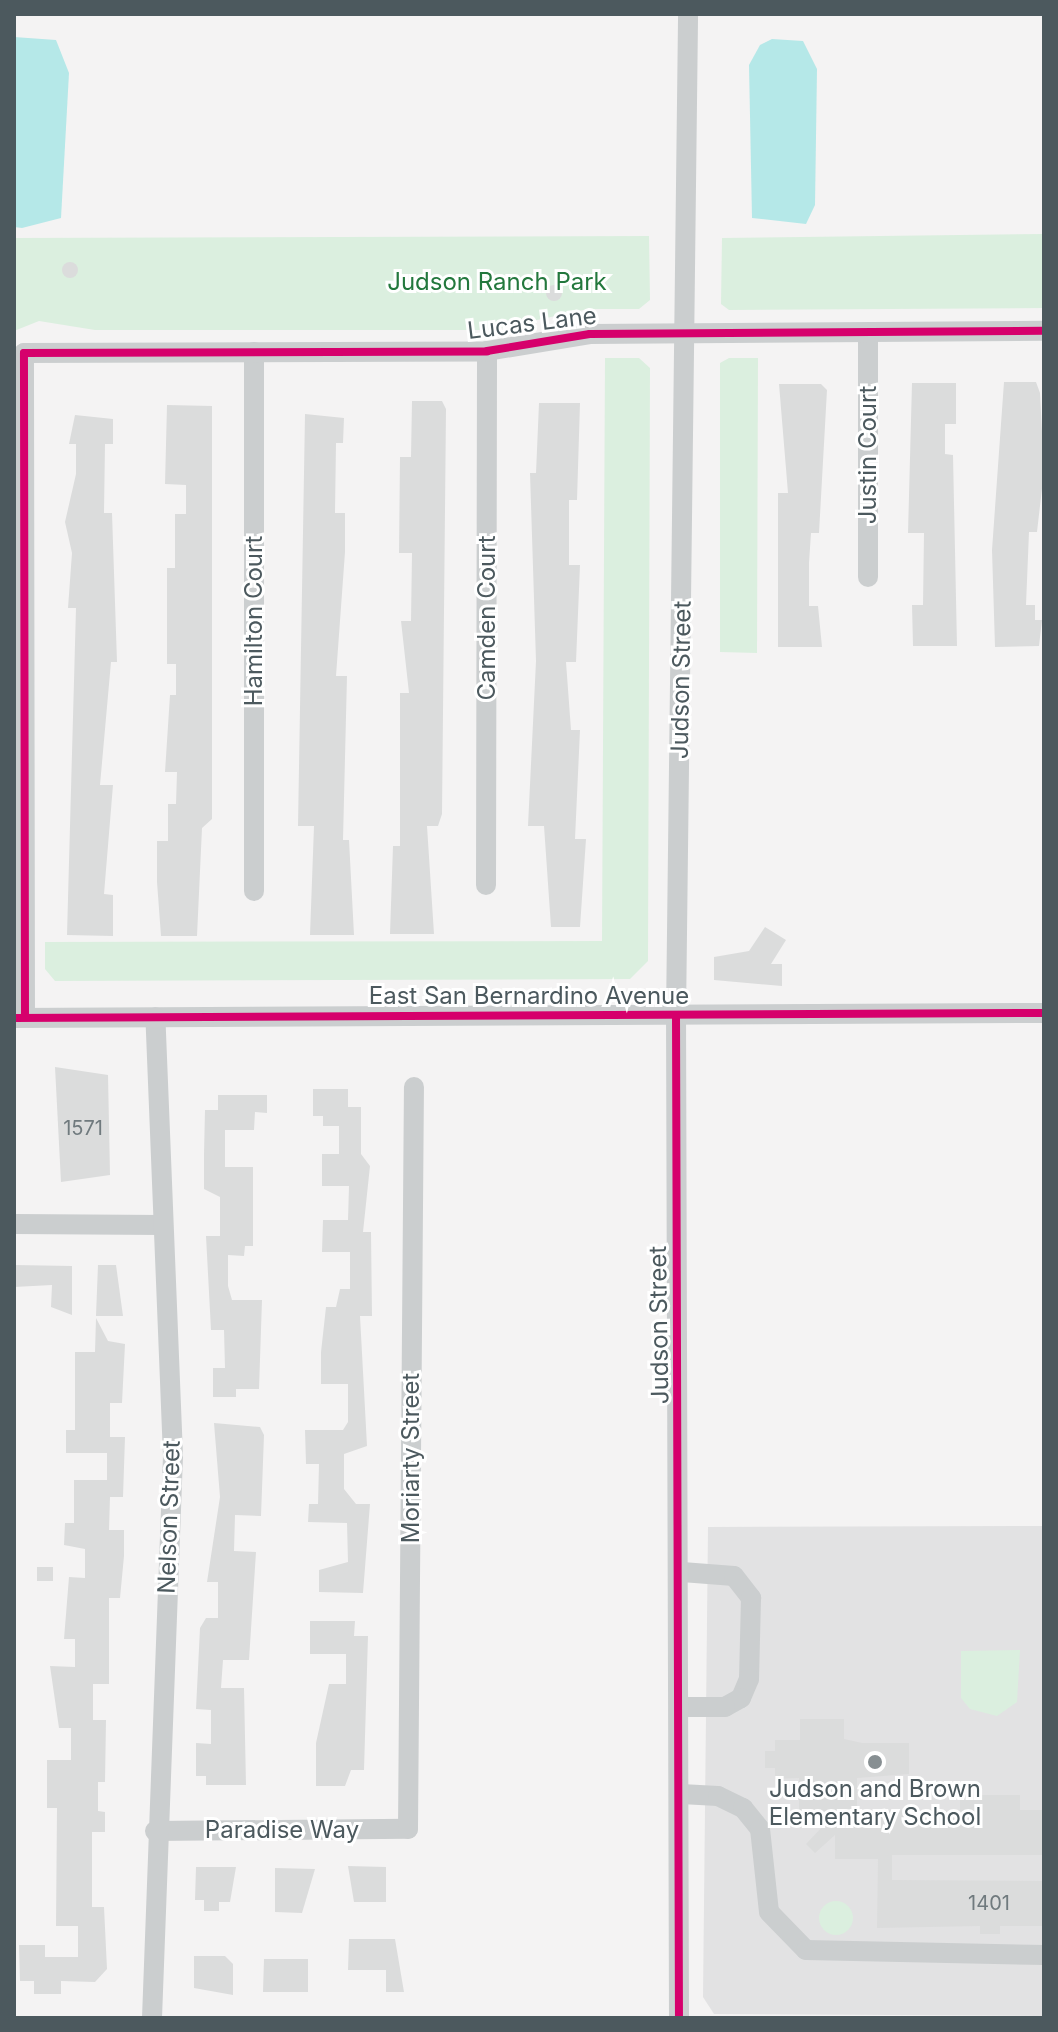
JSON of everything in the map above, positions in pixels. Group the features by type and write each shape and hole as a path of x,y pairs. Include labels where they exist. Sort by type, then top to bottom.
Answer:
{"street":[{"name":"Judson Street","path":"679,2018 682,1572 676,1016 687,335 688,14"},
{"name":"Lucas Lane","path":"20,1017 24,353 487,351 565,336 1044,331"},
{"name":"Justin Court","path":"868,333 868,577"},
{"name":"Camden Court","path":"486,885 487,351"},
{"name":"Hamilton Court","path":"254,352 254,891"},
{"name":"East San Bernardino Avenue","path":"20,1017 1044,1013"},
{"name":"Nelson Street","path":"152,2018 155,1831 173,1456 155,1017"},
{"name":"Moriarty Street","path":"408,1829 414,1087"},
{"path":"14,1224 162,1225"},
{"path":"682,1572 734,1576 751,1598 749,1679 741,1698 725,1707 682,1707"},
{"path":"681,1794 718,1796 743,1808 760,1829 769,1912 806,1950 1044,1955"},
{"name":"Paradise Way","path":"155,1831 408,1829"}],"shaded area":[{"name":"Judson and Brown Elementary School","path":"1044,1526 1044,2016 714,2014 703,1997 708,1527"}],"green space":[{"path":"1044,234 1044,308 729,310 721,304 722,238"},
{"name":"Judson Ranch Park","path":"649,236 650,300 639,309 588,309 491,330 95,330 39,321 14,331 14,238"},
{"name":"Judson Ranch Park","path":"605,358 639,358 650,368 648,961 630,979 55,981 45,969 45,942 602,941"},
{"path":"729,358 758,358 757,653 720,652 720,363"},
{"path":"1020,1650 1017,1702 997,1716 970,1709 961,1698 961,1651"},
{"path":"836,1901 848,1906 853,1918 848,1930 836,1935 824,1930 819,1918 824,1906"}],"water":[{"path":"14,37 56,40 69,73 61,218 22,228 14,227"},
{"path":"772,39 803,41 817,69 815,205 806,224 752,218 749,65 760,45"}],"building":[{"path":"67,262 73,262 78,270 76,276 67,278 62,273 62,267"},
{"path":"551,285 557,285 562,293 560,299 551,301 546,296 546,290"},
{"path":"1004,382 1036,382 1040,393 1044,471 1037,532 1029,532 1026,605 1035,605 1035,620 1042,620 1039,646 995,647 992,550"},
{"path":"912,383 956,383 956,424 945,424 945,454 953,455 957,646 913,646 912,605 923,605 924,533 908,533"},
{"path":"779,384 821,384 827,390 819,533 811,533 809,563 809,606 818,606 822,647 778,647 778,493 788,493"},
{"path":"412,401 442,401 446,409 442,814 438,826 427,826 434,934 390,934 393,846 400,846 400,693 409,693 401,621 411,621 412,553 399,553 400,457 411,457"},
{"path":"539,403 580,403 577,500 569,500 569,565 580,565 576,662 566,662 571,730 580,730 575,839 586,839 580,927 551,927 544,826 528,826 536,661 530,473 536,473"},
{"path":"167,405 212,406 212,819 202,828 197,936 161,936 157,882 157,841 168,841 168,804 176,804 177,772 165,772 170,695 176,695 176,664 167,664 167,568 175,568 175,514 186,514 186,485 165,484"},
{"path":"305,414 344,418 343,443 336,443 335,513 345,513 345,552 336,676 347,676 343,840 349,840 354,935 310,935 314,826 298,826"},
{"path":"75,415 113,419 113,444 105,444 104,513 112,513 117,662 111,662 100,785 113,785 104,894 113,895 113,936 67,935 76,608 68,608 72,553 65,522 76,474 76,444 69,444"},
{"path":"765,927 786,940 771,964 782,964 782,986 714,980 714,957 749,951"},
{"path":"55,1067 108,1075 110,1175 61,1182"},
{"path":"313,1089 348,1089 348,1107 361,1107 361,1154 370,1166 363,1232 371,1232 372,1316 360,1316 367,1446 344,1454 344,1489 356,1504 370,1504 363,1593 319,1592 319,1570 348,1562 347,1523 308,1522 309,1504 318,1504 319,1464 306,1464 305,1430 343,1430 348,1422 348,1384 321,1384 321,1352 326,1307 336,1307 340,1289 350,1289 350,1252 322,1252 323,1220 348,1220 349,1186 322,1186 322,1154 339,1154 339,1126 323,1126 323,1116 313,1116"},
{"path":"218,1095 267,1095 267,1113 255,1112 254,1130 225,1130 225,1167 253,1167 253,1246 245,1246 244,1256 228,1255 228,1286 232,1300 262,1300 259,1389 236,1389 236,1397 213,1397 213,1368 225,1368 224,1330 211,1330 206,1236 220,1236 220,1197 204,1189 204,1154 205,1110 218,1110"},
{"path":"14,1265 72,1266 72,1315 51,1307 52,1285 14,1287"},
{"path":"98,1265 116,1265 123,1316 96,1316"},
{"path":"96,1318 108,1341 125,1344 122,1403 110,1403 110,1437 125,1437 123,1497 110,1497 109,1530 124,1530 124,1556 120,1598 109,1598 109,1684 93,1684 93,1720 106,1720 105,1782 98,1782 98,1811 105,1812 105,1832 92,1832 92,1907 104,1907 107,1969 95,1982 61,1981 61,1994 34,1994 34,1981 20,1981 19,1945 45,1945 45,1957 78,1957 78,1926 56,1926 57,1808 47,1808 47,1760 71,1760 71,1728 59,1728 50,1666 75,1667 75,1639 64,1639 69,1577 85,1578 85,1549 64,1545 65,1523 74,1523 74,1480 107,1480 107,1453 66,1453 66,1430 75,1430 75,1352 95,1352"},
{"path":"214,1423 260,1427 264,1435 261,1516 235,1515 234,1551 256,1552 249,1660 223,1660 221,1688 244,1688 246,1785 206,1785 206,1776 196,1776 196,1743 211,1744 211,1710 196,1709 200,1628 206,1618 218,1618 218,1582 207,1582 220,1497"},
{"path":"37,1567 53,1567 53,1581 37,1581"},
{"path":"310,1621 355,1621 354,1636 368,1636 364,1770 351,1770 345,1786 316,1786 316,1743 329,1684 346,1684 346,1654 310,1654"},
{"path":"800,1719 844,1719 844,1739 862,1743 909,1743 909,1774 857,1778 857,1810 960,1811 960,1795 1020,1795 1020,1810 1044,1810 1044,1855 892,1855 892,1880 1044,1881 1044,1926 1000,1926 1000,1934 980,1934 980,1926 877,1928 878,1859 835,1859 835,1835 815,1853 806,1844 825,1824 799,1824 799,1778 775,1779 775,1768 765,1768 765,1751 775,1751 775,1740 800,1740"},
{"path":"348,1866 386,1867 386,1902 354,1902"},
{"path":"196,1867 236,1867 230,1902 219,1902 219,1911 204,1911 204,1900 195,1900"},
{"path":"275,1868 315,1869 302,1913 275,1912"},
{"path":"349,1939 395,1939 404,1992 386,1992 386,1970 348,1970"},
{"path":"194,1956 225,1956 233,1964 233,1995 194,1988"},
{"path":"264,1959 308,1959 308,1992 263,1992"}],"cycle path":[{"path":"25,1017 24,353 487,351 590,334 1044,331"},
{"path":"14,1018 1044,1013"},
{"path":"676,1016 679,2018"}],"place":[{"name":"Judson and Brown Elementary School","path":"875,1762"}]}
